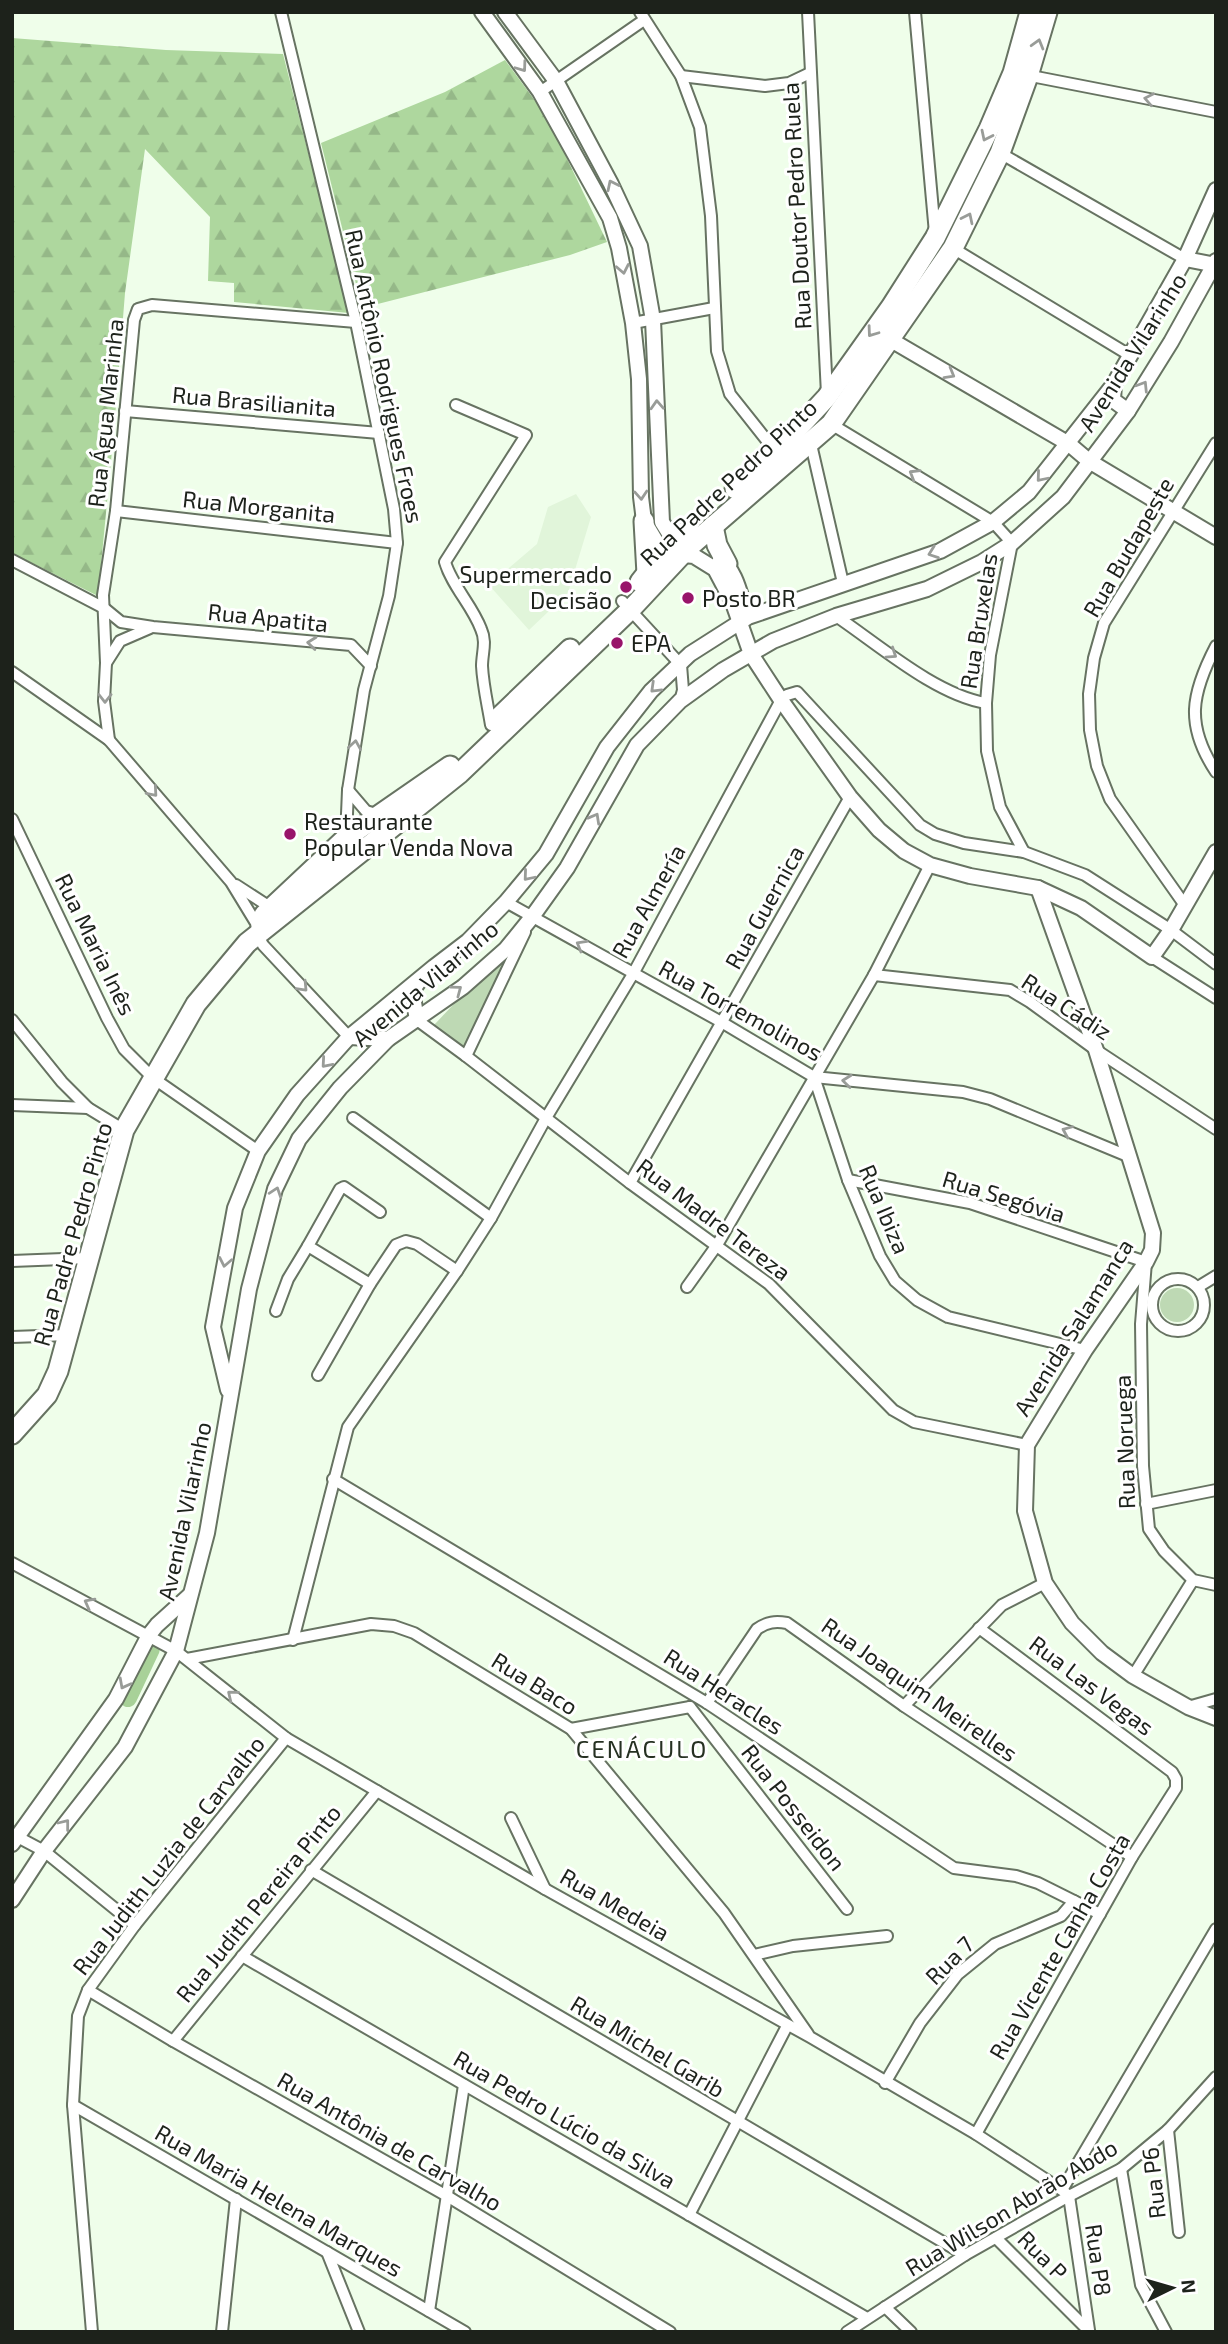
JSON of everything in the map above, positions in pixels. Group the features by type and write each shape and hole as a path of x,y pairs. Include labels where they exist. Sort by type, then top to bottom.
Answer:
{"highway":[{"name":"Rua Padre Pedro Pinto","path":"12,1434 47,1395 58,1371 124,1130 197,1004 254,934 346,838 450,766 491,725 626,605 647,574 677,549 713,526 831,424 953,248 1000,153 1020,74 1030,12"},
{"name":"Rua Padre Pedro Pinto","path":"276,911 320,886 460,773 827,397 891,307 935,238 989,129 1020,74 1047,12"},
{"path":"644,522 647,574"},
{"path":"713,526 717,545 727,564"}],"main road":[{"path":"482,12 540,92 610,218 619,248 633,323 639,379 640,497 644,522 677,549 715,569 744,620"},
{"path":"505,12 556,81 611,184 640,246 653,320 662,522 677,549"},
{"name":"Avenida Vilarinho","path":"230,1402 213,1327 235,1208 258,1151 297,1095 349,1037 468,941 506,902 546,854 607,747 651,691 690,654 744,620 940,551 993,522 1029,492 1114,384 1185,259 1216,190"},
{"path":"1185,259 1214,270"},
{"name":"Avenida Vilarinho","path":"12,1900 44,1851 125,1746 182,1655 192,1594 208,1533 249,1289 275,1189 299,1139 340,1088 387,1040 463,987 497,957 532,917 567,868 637,745 680,701 723,670 774,641 836,616 927,589 982,562 1012,543 1063,496 1128,411 1214,270"},
{"path":"891,340 1069,444 1089,461 1216,537"},
{"path":"1114,384 1113,400 1128,411"},
{"path":"677,549 706,551 727,564 751,654 849,797 879,830 904,851 930,865 970,876 1038,888 1081,908 1152,957 1171,930 1216,852"},
{"path":"772,684 768,660 774,641"},
{"name":"Avenida Salamanca","path":"1038,888 1096,1050 1153,1233 1152,1250 1146,1262 1084,1350 1027,1445 1025,1511 1045,1583 1072,1623 1102,1653 1133,1676 1188,1707 1216,1718"},
{"path":"417,1020 412,989 433,967"},
{"path":"349,1037 387,1040"},
{"path":"14,1838 116,1699 153,1630 192,1594"}],"street":[{"name":"Rua Antônio Rodrigues Froes","path":"281,12 356,322 394,509 397,543 389,596 363,690 348,790 346,838 340,855 320,886"},
{"name":"Rua Doutor Pedro Ruela","path":"808,12 827,397"},
{"path":"915,12 935,238 1131,356"},
{"path":"540,92 642,16 681,76 700,127 711,216 717,351 730,394 776,452"},
{"path":"681,76 765,86 789,83 810,73"},
{"path":"1020,74 1216,112"},
{"path":"1000,153 1185,259"},
{"name":"Rua Água Marinha","path":"108,740 104,701 106,663 103,595 116,511 134,320 138,309 144,306 356,322"},
{"path":"633,323 714,308"},
{"path":"456,405 526,435 445,562 448,573 481,627 485,652 482,663 491,725"},
{"name":"Rua Brasilianita","path":"125,411 379,433"},
{"name":"Rua Bruxelas","path":"831,424 993,522 1012,543 990,655 986,703 987,751 1000,807 1024,852"},
{"path":"810,440 843,583"},
{"name":"Rua Budapeste","path":"1184,904 1110,799 1097,766 1090,730 1089,706 1094,658 1104,624 1216,443"},
{"name":"Rua Morganita","path":"116,511 397,543"},
{"name":"Rua Apatita","path":"12,560 104,608 121,622 351,645 371,666"},
{"path":"626,605 681,665 683,690 680,701"},
{"path":"836,616 946,691 967,700 986,703"},
{"name":"Rua Apatita","path":"106,663 120,641 153,627"},
{"path":"1216,646 1201,674 1193,705 1196,736 1216,772"},
{"path":"12,672 108,740 231,882 276,911"},
{"path":"781,700 797,692 920,825 935,834 964,843 1024,852 1085,875 1171,930 1216,964"},
{"name":"Rua Almería","path":"293,1640 348,1427 491,1218 633,974 781,700"},
{"path":"348,790 366,811 379,815"},
{"name":"Rua Guernica","path":"630,1183 849,797"},
{"name":"Rua Maria Inês","path":"12,819 124,1049 153,1078 258,1151"},
{"path":"687,1287 717,1245 874,975 930,865"},
{"path":"231,882 254,934 349,1037"},
{"name":"Rua Torremolinos","path":"506,902 814,1077 963,1092 990,1098 1130,1157"},
{"path":"466,1056 532,917"},
{"path":"1152,957 1216,998"},
{"name":"Rua Cádiz","path":"874,975 1010,990 1216,1129"},
{"path":"12,1020 62,1082 88,1108 124,1130"},
{"name":"Rua Madre Tereza","path":"417,1020 630,1183 769,1284 893,1410 914,1422 1027,1445"},
{"name":"Rua Ibiza","path":"814,1077 848,1180 880,1256 895,1281 917,1300 948,1317 1084,1350"},
{"path":"12,1105 88,1108"},
{"path":"353,1118 491,1218"},
{"name":"Rua Segóvia","path":"848,1180 970,1203 1146,1262"},
{"path":"276,1311 288,1279 340,1189 344,1187 380,1212"},
{"path":"318,1375 370,1284 396,1245 406,1241 417,1244 457,1270"},
{"path":"308,1246 370,1284"},
{"path":"12,1261 89,1258"},
{"path":"1146,1262 1160,1285"},
{"name":"Rua Noruega","path":"1146,1262 1141,1324 1149,1528 1164,1551 1193,1580"},
{"path":"1198,1287 1216,1276"},
{"path":"1175,1278 1192,1282 1198,1287 1204,1304 1199,1321 1192,1327 1174,1331 1166,1329 1153,1316 1152,1299 1160,1285 1175,1278"},
{"path":"1141,1324 1153,1316"},
{"path":"12,1337 69,1335"},
{"name":"Rua Heracles","path":"333,1479 707,1703 954,1868 1016,1876 1038,1883 1100,1914"},
{"path":"1146,1504 1216,1490"},
{"name":"Rua Medeia","path":"12,1563 153,1630 286,1738 545,1889 810,2037 976,2134 1066,2193"},
{"path":"1133,1676 1193,1580 1216,1585"},
{"path":"904,1706 1002,1605 1045,1583"},
{"name":"Rua Baco","path":"182,1655 293,1640 371,1623 394,1626 414,1633 571,1728 724,1913 810,2037"},
{"name":"Rua Joaquim Meirelles","path":"707,1703 757,1629 765,1623 787,1623 904,1706 1132,1857"},
{"name":"Rua Las Vegas","path":"979,1628 1172,1772 1176,1779"},
{"path":"571,1728 691,1707 694,1695"},
{"path":"1188,1707 1216,1699"},
{"name":"Rua Posseidon","path":"691,1707 847,1909"},
{"name":"Rua Judith Luzia de Carvalho","path":"92,2332 73,2105 78,2016 88,1990 135,1925 286,1738"},
{"name":"Rua Vicente Canha Costa","path":"976,2134 1132,1857 1176,1788 1176,1779"},
{"name":"Rua Judith Pereira Pinto","path":"173,2042 377,1791"},
{"path":"512,1818 545,1889"},
{"path":"14,1838 44,1851 135,1925"},
{"name":"Rua Michel Garib","path":"311,1870 965,2255"},
{"name":"Rua 7","path":"886,2083 920,2023 958,1975 995,1944 1061,1916 1074,1901"},
{"path":"1066,2193 1216,1929"},
{"path":"754,1955 793,1946 887,1936"},
{"name":"Rua Pedro Lúcio da Silva","path":"242,1956 867,2318"},
{"name":"Rua Antônia de Carvalho","path":"88,1990 173,2042 447,2196 670,2332"},
{"path":"689,2215 787,2026"},
{"name":"Rua Wilson Abrão Abdo","path":"846,2332 1066,2193 1121,2169 1168,2130 1216,2077"},
{"path":"429,2311 464,2085"},
{"name":"Rua Maria Helena Marques","path":"73,2105 465,2332"},
{"name":"Rua P6","path":"1168,2130 1179,2232"},
{"path":"1121,2169 1141,2284 1166,2332"},
{"name":"Rua P8","path":"1066,2193 1090,2331"},
{"path":"222,2332 236,2199"},
{"name":"Rua P","path":"996,2238 1090,2331"},
{"path":"327,2252 359,2332"},
{"path":"885,2307 911,2332"}],"shaded area":[{"path":"576,494 591,517 568,593 529,630 489,585 537,544 548,507"},
{"path":"525,929 465,1051 434,1025"},
{"path":"1177,1288 1189,1293 1194,1305 1189,1317 1177,1322 1165,1317 1160,1305 1165,1293"}],"green space":[{"path":"12,38 166,50 283,54 349,313 234,302 234,283 208,281 210,217 145,149 125,293 98,596 12,553"},
{"path":"505,60 547,117 607,242 570,255 362,308 321,143 445,92"}],"waterway":[{"path":"128,1698 151,1649"}],"place":[{"name":"Supermercado Decisão","path":"626,587"},
{"name":"Posto BR","path":"688,598"},
{"name":"EPA","path":"617,643"},
{"name":"Restaurante Popular Venda Nova","path":"290,834"}],"district":[{"name":"CENÁCULO","path":"642,1748"}]}
